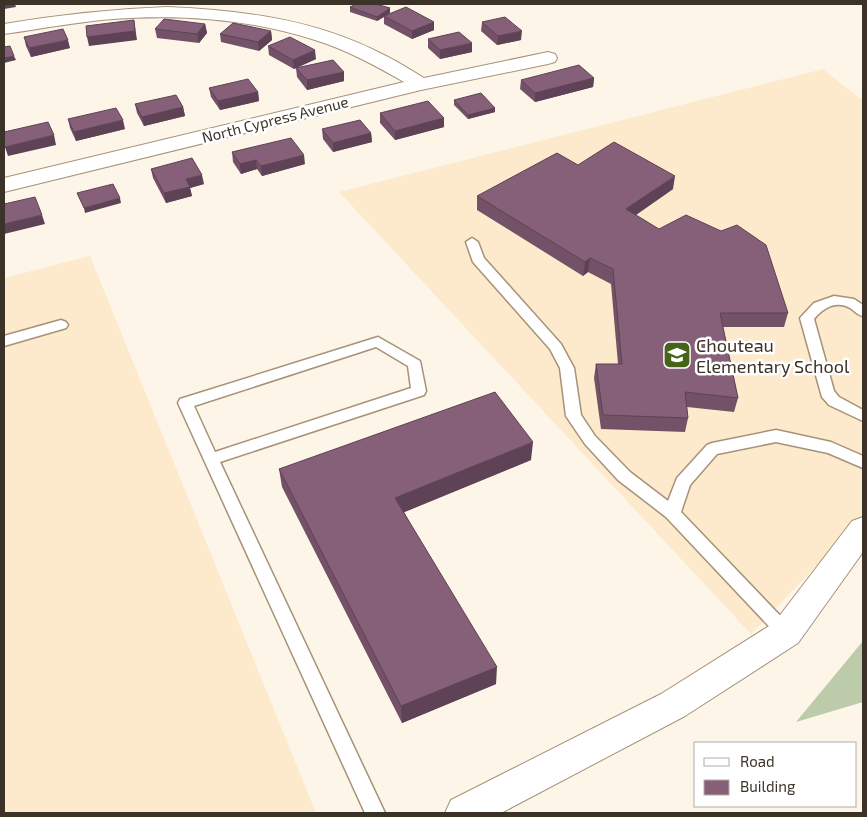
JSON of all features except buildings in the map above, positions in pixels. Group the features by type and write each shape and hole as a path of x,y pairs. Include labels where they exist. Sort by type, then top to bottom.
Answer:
{"street":[{"path":"4,29 74,16 132,10 182,7 225,10 268,16 331,35 375,54 399,68 420,84"},
{"name":"North Cypress Avenue","path":"4,185 420,84 548,58"},
{"path":"464,813 673,705 786,633 863,529"}],"lane":[{"path":"472,242 478,259 556,347 567,368 574,416 590,440 624,476 672,514 786,633"},
{"path":"863,312 850,303 836,300 822,302 812,310 807,318 827,393 834,401 863,416"},
{"path":"4,341 61,325"},
{"path":"211,459 419,391 415,364 378,342 185,403 375,813"},
{"path":"672,514 683,482 712,449 776,436 831,448 863,462"}],"shaded area":[{"name":"Chouteau Elementary School","path":"823,69 863,101 863,517 751,634 339,192"},
{"path":"90,256 316,813 4,813 4,278"}],"green space":[{"path":"863,641 863,702 796,722"}],"place":[{"name":"Chouteau Elementary School","path":"677,355"}]}
